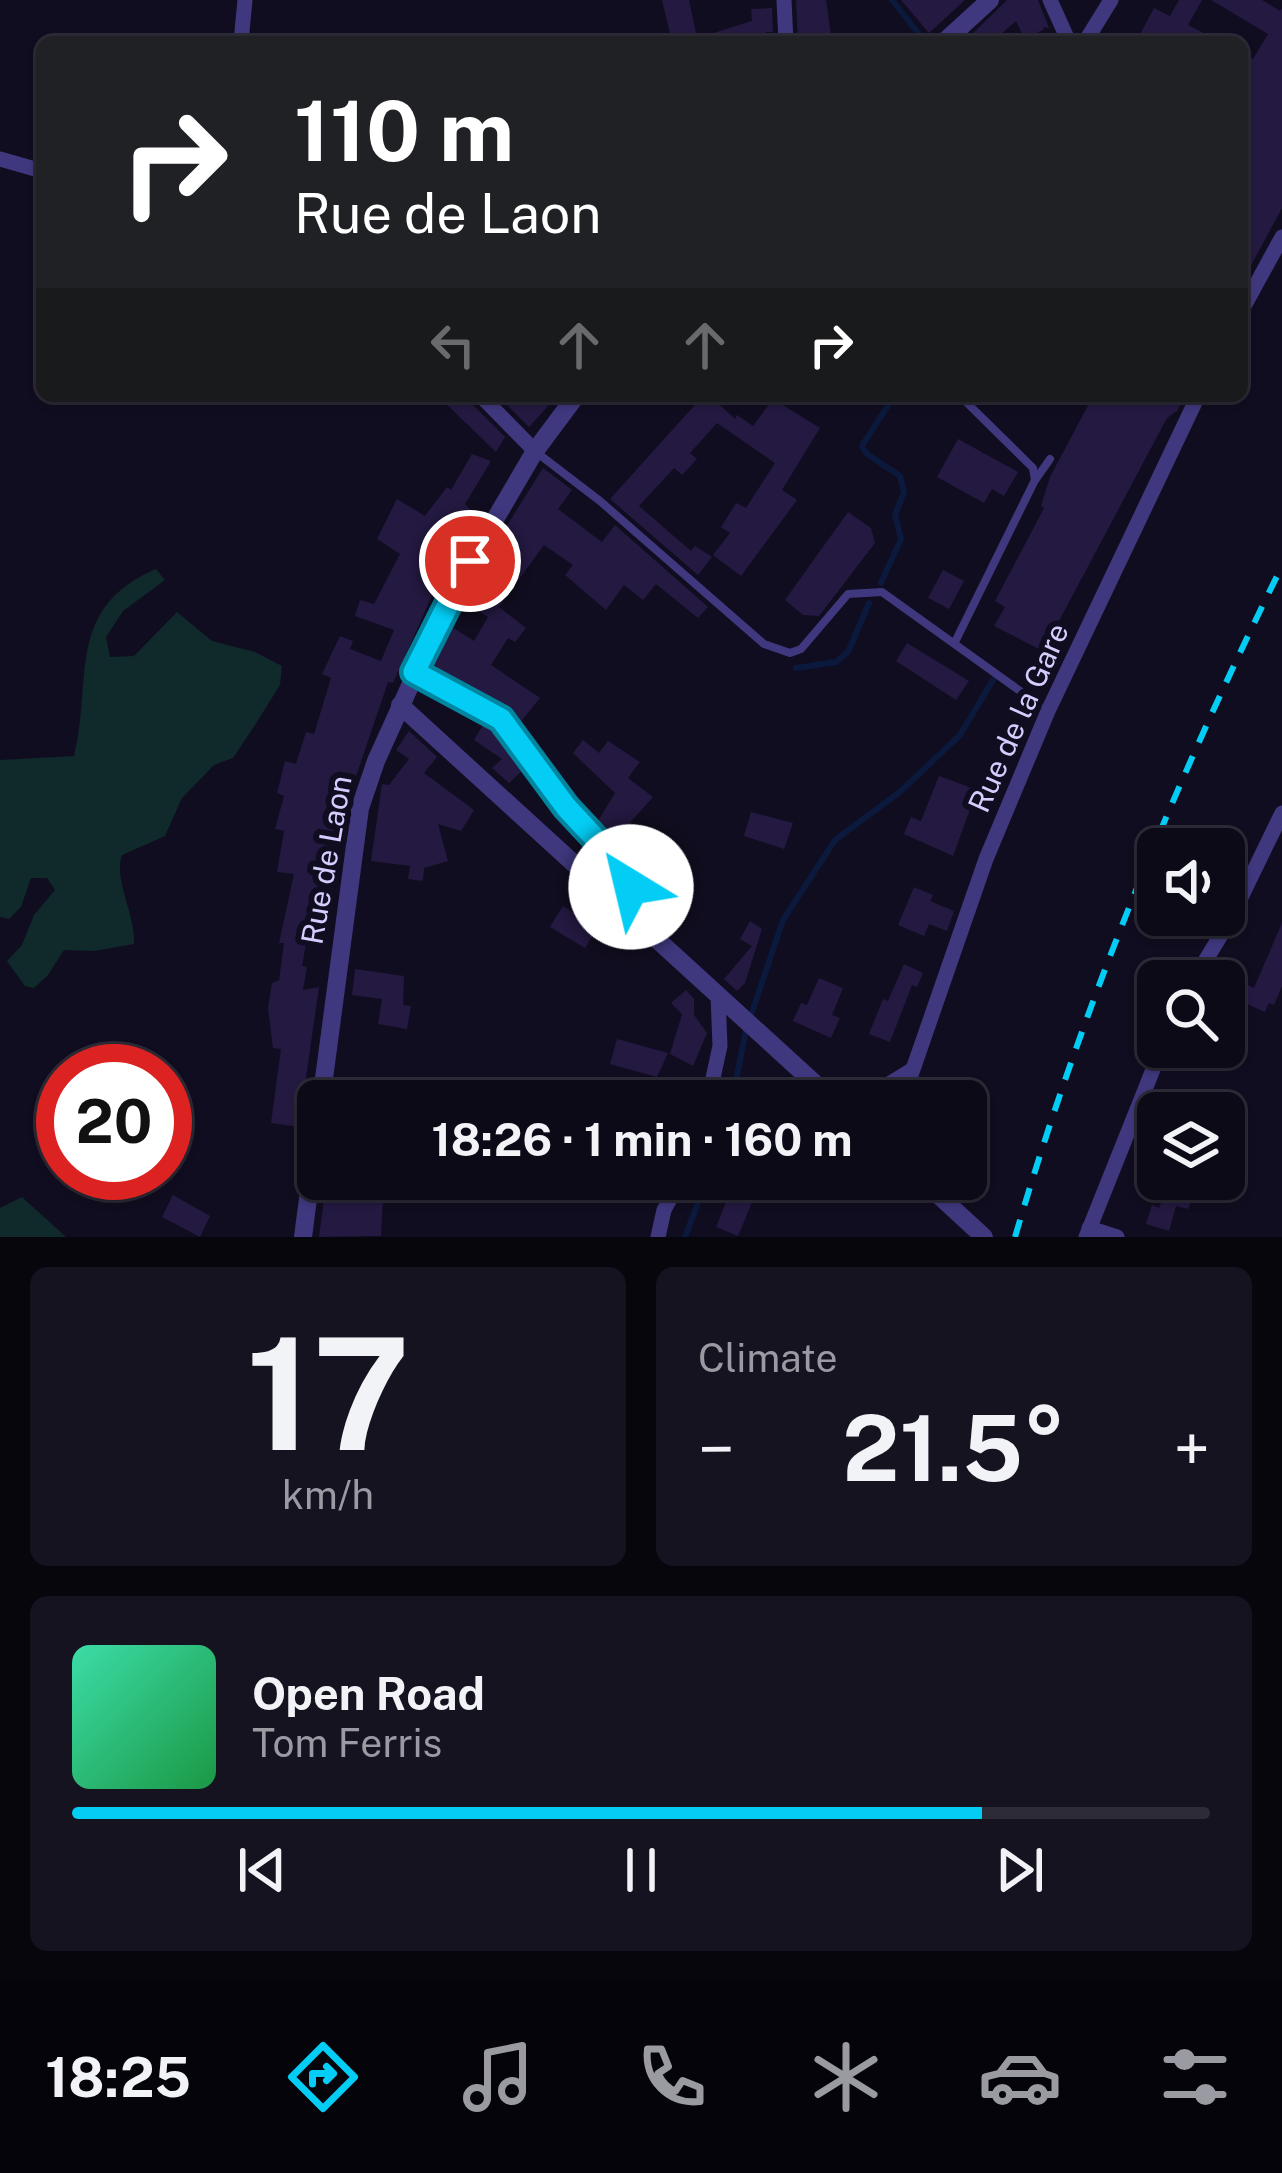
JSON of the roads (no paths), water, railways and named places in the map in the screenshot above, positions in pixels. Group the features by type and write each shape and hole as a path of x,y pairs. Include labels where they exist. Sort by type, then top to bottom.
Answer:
{"street":[{"path":"242,36 245,0"},
{"path":"784,0 786,36"},
{"path":"951,36 990,0"},
{"path":"1051,0 1066,36"},
{"path":"1089,36 1112,0"},
{"path":"0,159 36,169"},
{"path":"1248,299 1282,237"},
{"path":"487,402 535,452"},
{"name":"Rue de Laon","path":"324,1080 360,808 414,672 454,591 535,452 572,402"},
{"name":"Rue de la Gare","path":"909,1080 986,860 1048,711 1195,402"},
{"path":"400,706 812,1080"},
{"path":"1206,960 1282,813"},
{"path":"712,1080 719,1046 718,995"},
{"path":"1117,1237 1087,1232 1153,1068"},
{"path":"896,1080 912,1070"},
{"path":"303,1237 308,1200"},
{"path":"658,1237 669,1200"},
{"path":"944,1200 984,1237"}],"lane":[{"path":"966,402 1033,468 1035,480"},
{"path":"535,452 554,462 764,644 790,653 801,649 848,594 882,592 1048,711"},
{"path":"956,642 1035,480 1050,459"},
{"path":"414,672 501,719 566,807 619,864 631,887 620,903"}],"waterway":[{"path":"892,0 921,36"},
{"path":"881,583 901,539 895,515 904,492 900,476 862,446 890,402"},
{"path":"796,668 836,662 848,652 869,603"},
{"path":"736,1080 746,1030 783,920 835,840 901,791 960,735 993,680"},
{"path":"685,1237 699,1200"}],"railway":[{"path":"1015,1237 1070,1065 1134,895 1282,566"}]}
